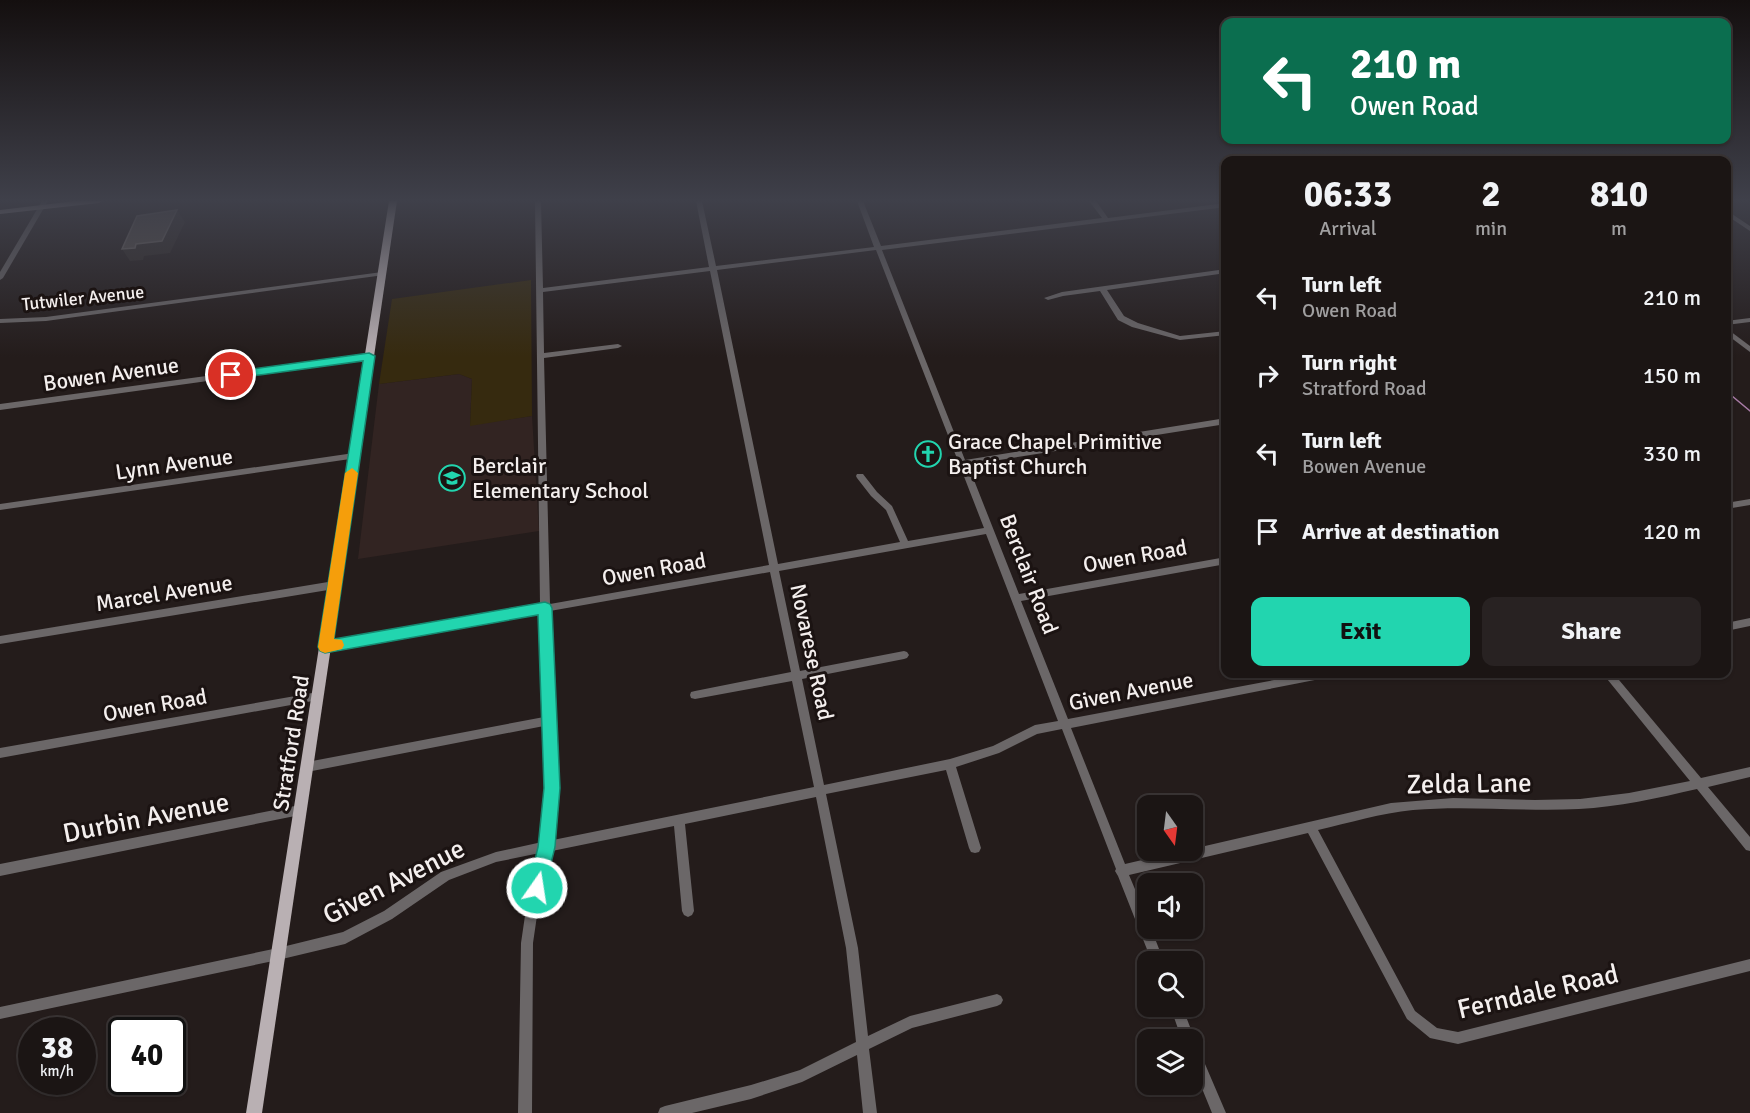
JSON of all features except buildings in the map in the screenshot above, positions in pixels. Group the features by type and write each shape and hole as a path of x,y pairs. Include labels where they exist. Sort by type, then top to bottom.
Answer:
{"main road":[{"name":"Stratford Road","path":"254,1113 385,253"}],"street":[{"path":"0,278 15,253"},
{"path":"525,1113 527,943 533,902 547,847 552,788 545,608 539,253"},
{"name":"Novarese Road","path":"710,253 798,675 855,967 870,1113"},
{"path":"540,290 838,253"},
{"name":"Berclair Road","path":"881,253 1154,951"},
{"path":"1048,298 1102,288 1221,273"},
{"name":"Tutwiler Avenue","path":"0,321 46,319 382,274"},
{"path":"1102,288 1121,318 1135,326 1180,338 1221,334"},
{"path":"1731,322 1750,320"},
{"path":"1731,334 1750,350"},
{"path":"541,356 618,346"},
{"name":"Bowen Avenue","path":"0,407 369,356"},
{"path":"964,463 1221,422"},
{"name":"Lynn Avenue","path":"0,507 354,456"},
{"path":"860,476 889,508 904,543"},
{"path":"1731,505 1750,502"},
{"name":"Owen Road","path":"325,647 904,543 990,530"},
{"name":"Owen Road","path":"1017,598 1221,561"},
{"name":"Marcel Avenue","path":"0,640 334,585"},
{"path":"1731,626 1750,622"},
{"path":"695,695 904,654"},
{"name":"Given Avenue","path":"0,1013 345,938 368,927 433,883 467,866 496,857 950,764 995,750 1035,730 1304,678"},
{"path":"1611,678 1750,846"},
{"name":"Owen Road","path":"0,753 318,696"},
{"path":"307,767 550,720"},
{"path":"950,764 975,848"},
{"name":"Zelda Lane","path":"1121,870 1310,826 1426,802 1555,806 1595,803 1750,772"},
{"name":"Durbin Avenue","path":"0,870 300,810"},
{"path":"679,820 688,911"},
{"name":"Ferndale Road","path":"1310,826 1411,1015 1434,1034 1458,1038 1750,965"},
{"path":"665,1113 751,1092 802,1076 910,1022 997,1000"},
{"path":"1203,1074 1219,1113"}],"shaded area":[{"path":"531,280 532,416 470,426 472,379 459,374 379,384 392,299"},
{"name":"Berclair Elementary School","path":"459,374 472,379 470,425 532,416 539,531 358,559 379,384"}],"waterway":[{"path":"1731,395 1750,411"}],"slow traffic":[{"path":"337,645 325,647 352,473"}],"place":[{"name":"Grace Chapel Primitive Baptist Church","path":"928,454"},
{"name":"Berclair Elementary School","path":"452,478"}],"route":[{"path":"231,375 369,356 325,647 545,608 552,788 547,847 537,888"}]}
